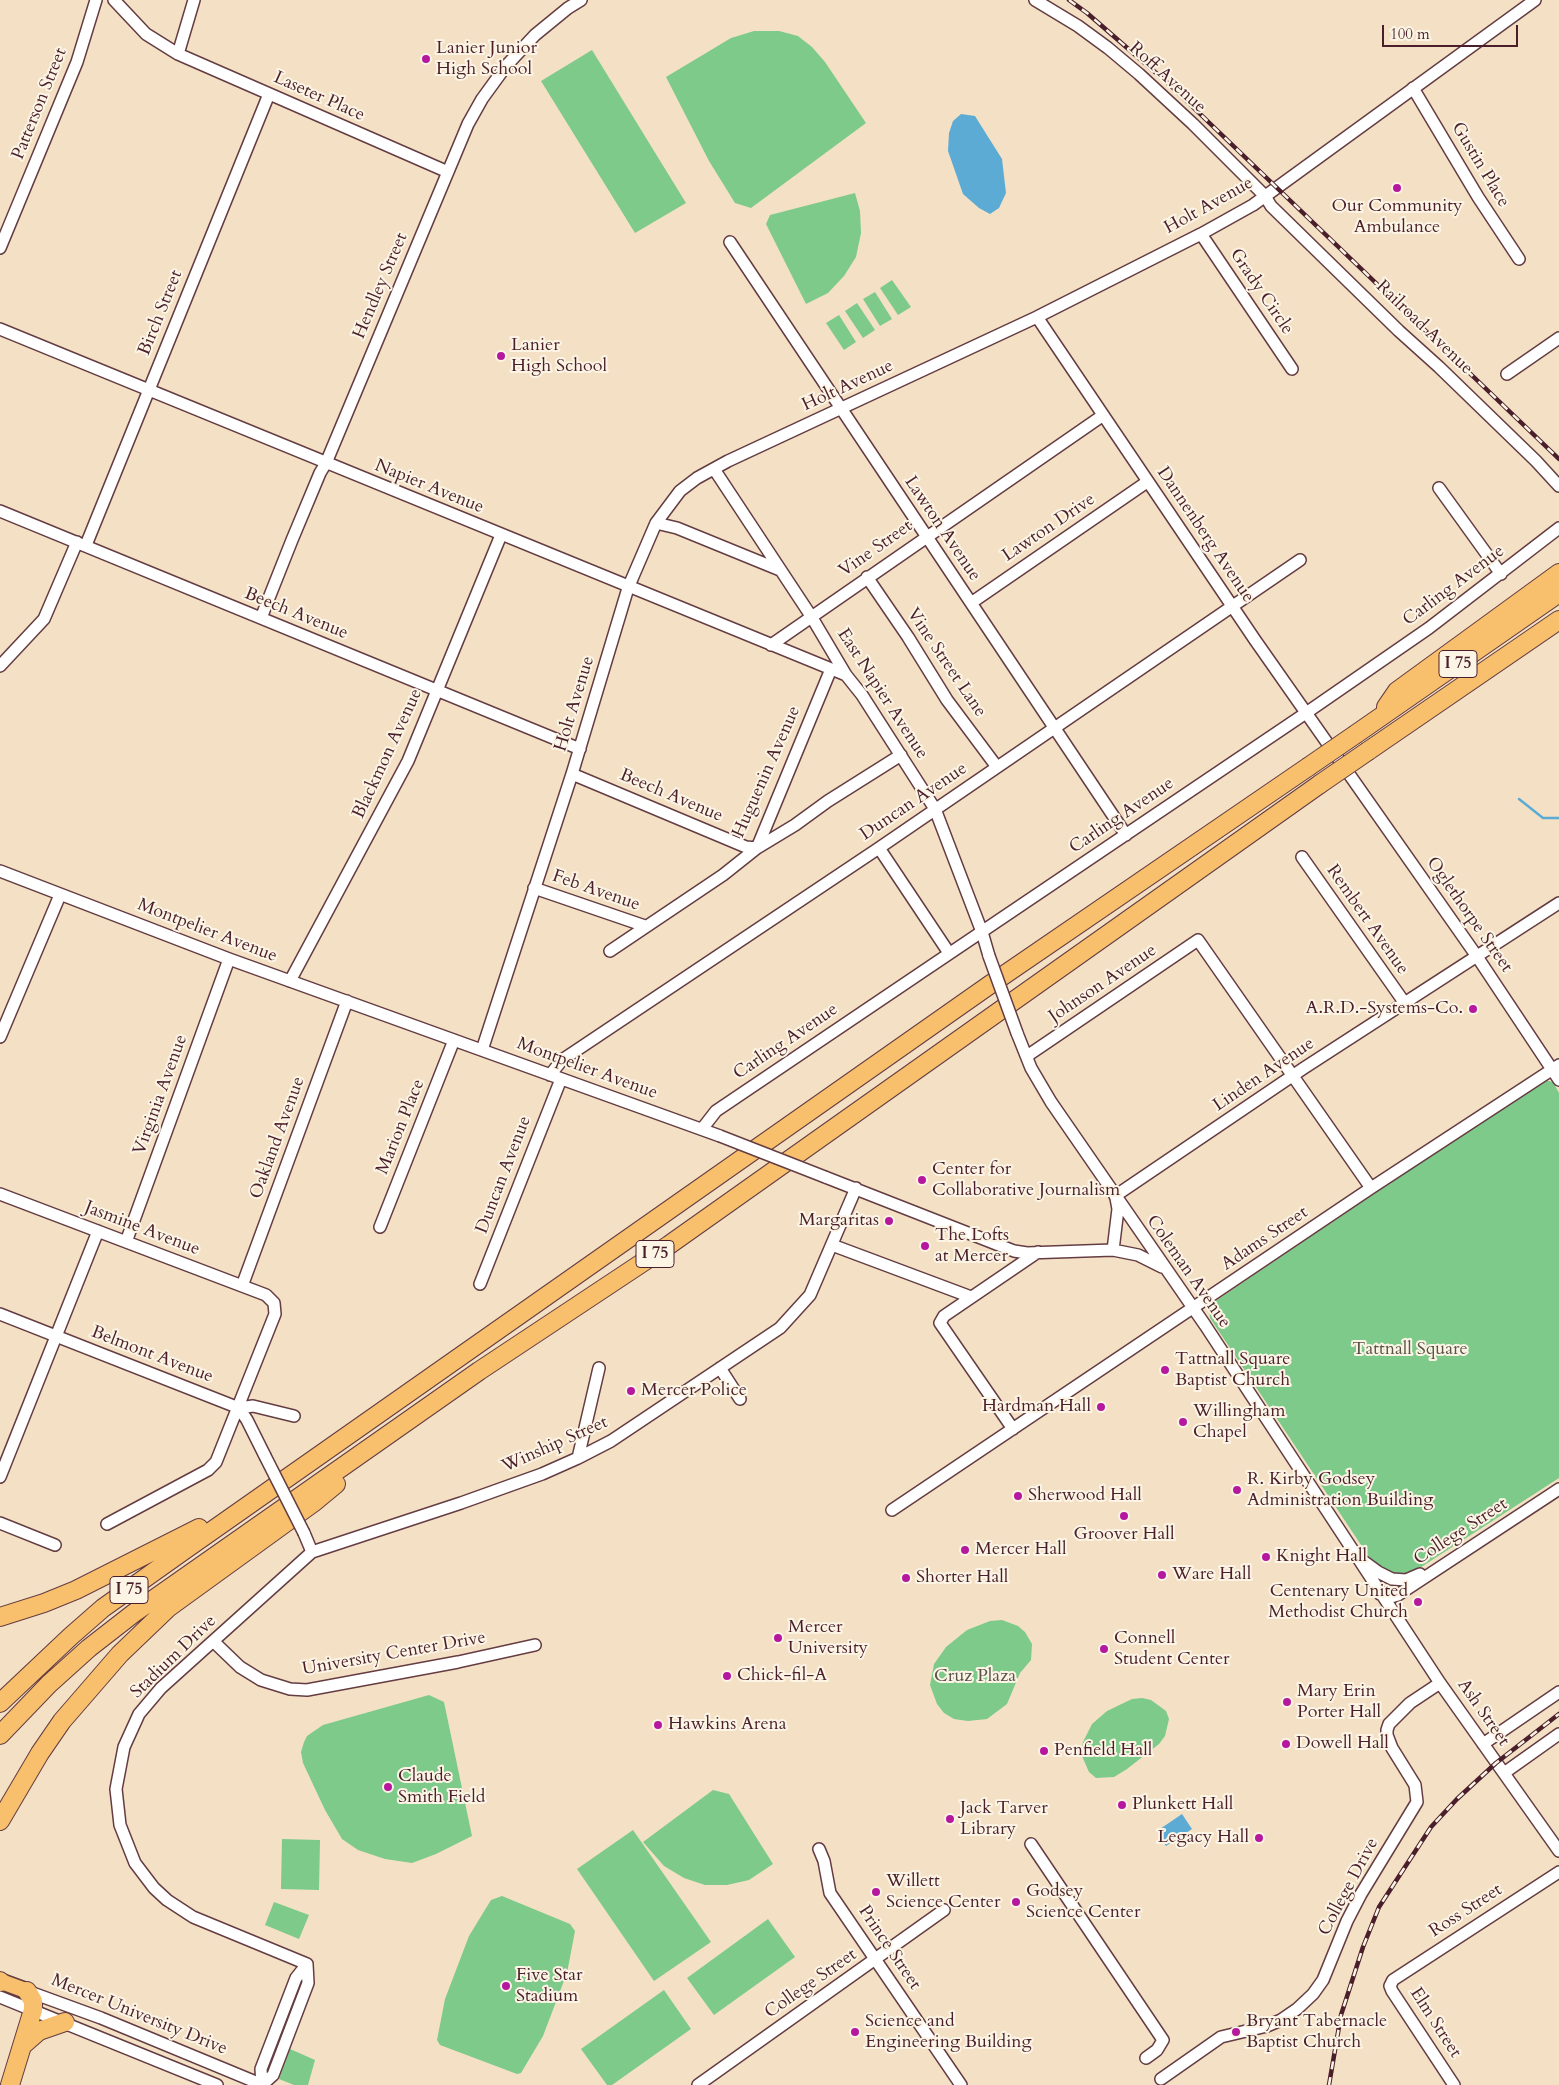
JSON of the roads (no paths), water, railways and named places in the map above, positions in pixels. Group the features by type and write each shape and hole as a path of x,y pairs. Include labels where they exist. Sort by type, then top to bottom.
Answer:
{"highway":[{"path":"1376,720 1396,691 1559,573"},
{"name":"I 75","path":"0,1703 71,1636 104,1608 988,986 1559,593"},
{"name":"I 75","path":"0,1735 49,1684 89,1648 134,1612 479,1371 669,1245 1320,784 1559,620"},
{"path":"1523,645 1559,628"},
{"path":"0,1821 35,1760 62,1721 120,1654 168,1608 313,1503 348,1473 380,1441"},
{"path":"0,1617 44,1603 76,1590 270,1490"},
{"path":"10,2085 33,2010 33,2001 27,1991"},
{"path":"23,2045 39,2031 65,2022"}],"main road":[{"name":"Mercer University Drive","path":"0,1985 27,1991"}],"street":[{"name":"Patterson Street","path":"0,248 77,62 96,0"},
{"name":"Laseter Place","path":"114,0 146,34 178,54 448,172"},
{"path":"178,54 194,0"},
{"name":"Hendley Street","path":"261,618 320,473 326,464 468,124 482,99 506,66 535,35 568,8 581,0"},
{"name":"Roff Avenue","path":"1035,0 1071,21 1108,48 1193,124 1265,196"},
{"name":"Holt Avenue","path":"482,1050 580,749 628,588 656,523 680,492 697,478 714,469 1036,317 1201,234 1253,205 1535,0"},
{"name":"Gustin Place","path":"1413,88 1478,197 1518,259"},
{"name":"Birch Street","path":"0,666 44,619 81,544 149,390 270,94"},
{"name":"Railroad Avenue","path":"1265,196 1271,206 1399,332 1439,367 1530,454 1559,486"},
{"name":"Grady Circle","path":"1201,234 1292,369"},
{"name":"Lawton Avenue","path":"730,242 1126,835"},
{"name":"Dannenberg Avenue","path":"1036,317 1147,482 1348,771"},
{"name":"Napier Avenue","path":"0,329 628,588 846,675"},
{"path":"1507,374 1559,338"},
{"name":"Vine Street","path":"771,646 926,536 1102,416"},
{"name":"East Napier Avenue","path":"714,469 811,616 846,675 901,755 935,809 982,932 988,956"},
{"name":"Lawton Drive","path":"971,603 1147,482"},
{"path":"1439,488 1500,574"},
{"name":"Beech Avenue","path":"0,511 580,749"},
{"path":"656,523 677,528 780,570"},
{"name":"Carling Avenue","path":"702,1129 716,1111 1429,628 1559,528"},
{"name":"Blackmon Avenue","path":"290,981 408,762 501,535"},
{"name":"Duncan Avenue","path":"480,1284 562,1060 879,848 1300,560"},
{"name":"Vine Street Lane","path":"867,577 908,637 947,700 997,767"},
{"name":"Huguenin Avenue","path":"610,951 723,875 757,848 831,669"},
{"path":"757,848 901,755"},
{"name":"Oglethorpe Street","path":"1348,771 1556,1067 1559,1080"},
{"name":"Beech Avenue","path":"572,774 746,847 757,848"},
{"path":"879,848 950,953"},
{"name":"Rembert Avenue","path":"1302,857 1404,1002"},
{"name":"Montpelier Avenue","path":"0,871 229,959 702,1129 1014,1251 1027,1253 1113,1250 1138,1255 1165,1269"},
{"name":"Feb Avenue","path":"534,888 645,926"},
{"path":"0,1037 60,895"},
{"name":"Linden Avenue","path":"1115,1196 1404,1002 1559,903"},
{"name":"Johnson Avenue","path":"1027,1056 1198,940 1292,1077"},
{"name":"Coleman Avenue","path":"988,956 1017,1033 1051,1102 1165,1269 1194,1308 1380,1594"},
{"name":"Virginia Avenue","path":"126,1242 229,959"},
{"name":"Oakland Avenue","path":"242,1286 347,1002"},
{"name":"Marion Place","path":"380,1227 454,1040"},
{"name":"Adams Street","path":"892,1510 1371,1188 1556,1067"},
{"path":"1292,1077 1371,1188"},
{"name":"Winship Street","path":"312,1552 461,1503 542,1474 578,1458 611,1441 780,1328 810,1296 856,1188"},
{"name":"Jasmine Avenue","path":"0,1194 272,1299 276,1308 275,1314 239,1408"},
{"name":"Coleman Avenue","path":"1113,1250 1118,1209 1115,1196"},
{"path":"0,1477 98,1231"},
{"path":"832,1245 970,1297"},
{"path":"1013,1429 940,1323 944,1316 970,1297 1039,1252"},
{"name":"Belmont Avenue","path":"0,1314 239,1408 253,1406 294,1416"},
{"path":"578,1458 599,1368"},
{"path":"720,1368 740,1399"},
{"path":"239,1408 247,1420 312,1552"},
{"path":"107,1524 213,1466 239,1408"},
{"name":"College Street","path":"1380,1594 1391,1597 1398,1595 1559,1490"},
{"path":"0,1523 55,1545"},
{"name":"Stadium Drive","path":"262,2085 261,2069 296,1978 307,1964 193,1917 167,1900 154,1888 135,1863 120,1825 117,1809 117,1773 124,1747 134,1723 149,1700 312,1552"},
{"path":"1353,1553 1386,1576 1400,1580 1406,1580 1443,1565"},
{"name":"Ash Street","path":"1380,1594 1440,1683 1559,1851"},
{"name":"University Center Drive","path":"214,1642 240,1666 261,1680 290,1689 307,1690 458,1662 535,1645"},
{"name":"College Drive","path":"1161,2079 1221,2037 1266,2026 1281,2020 1297,2010 1313,1994 1323,1980 1354,1908 1417,1802 1415,1785 1388,1741 1387,1730 1389,1724 1410,1703 1440,1683"},
{"path":"1483,1744 1559,1692"},
{"path":"1504,1773 1559,1734"},
{"path":"1031,1844 1163,2040 1157,2050 1146,2058"},
{"name":"Prince Street","path":"819,1849 824,1861 830,1893 961,2085"},
{"name":"Ross Street","path":"1393,1980 1559,1872"},
{"name":"College Street","path":"698,2085 944,1910"},
{"name":"Elm Street","path":"1393,1980 1390,1986 1392,1991 1454,2085"},
{"name":"Mercer University Drive","path":"0,1985 33,2010 217,2085"},
{"name":"Mercer University Drive","path":"27,1991 101,2018 262,2085"}],"water":[{"path":"961,114 975,116 1002,159 1006,193 999,208 990,214 979,208 963,194 948,151 949,133 953,121"},
{"path":"1182,1814 1192,1829 1166,1846 1157,1831"}],"waterway":[{"path":"1519,799 1543,818 1559,818"}],"railway":[{"path":"1069,0 1087,13 1171,86 1559,459"},
{"path":"1329,2085 1341,2015 1363,1947 1379,1907 1431,1827 1457,1799 1496,1763 1559,1714"}],"place":[{"name":"Lanier Junior High School","path":"426,59"},
{"name":"Our Community Ambulance","path":"1397,188"},
{"name":"Lanier High School","path":"501,356"},
{"name":"A.R.D.-Systems-Co.","path":"1473,1009"},
{"name":"Center for Collaborative Journalism","path":"922,1180"},
{"name":"Margaritas","path":"889,1221"},
{"name":"The Lofts at Mercer","path":"925,1246"},
{"name":"Tattnall Square Baptist Church","path":"1165,1370"},
{"name":"Mercer Police","path":"631,1391"},
{"name":"Hardman Hall","path":"1101,1407"},
{"name":"Willingham Chapel","path":"1183,1422"},
{"name":"R. Kirby Godsey Administration Building","path":"1237,1490"},
{"name":"Sherwood Hall","path":"1018,1496"},
{"name":"Groover Hall","path":"1124,1516"},
{"name":"Mercer Hall","path":"965,1550"},
{"name":"Knight Hall","path":"1266,1557"},
{"name":"Ware Hall","path":"1162,1575"},
{"name":"Shorter Hall","path":"906,1578"},
{"name":"Centenary United Methodist Church","path":"1418,1602"},
{"name":"Mercer University","path":"778,1638"},
{"name":"Connell Student Center","path":"1104,1649"},
{"name":"Chick-fil-A","path":"727,1676"},
{"name":"Mary Erin Porter Hall","path":"1287,1702"},
{"name":"Hawkins Arena","path":"658,1725"},
{"name":"Dowell Hall","path":"1286,1744"},
{"name":"Penfield Hall","path":"1044,1751"},
{"name":"Claude Smith Field","path":"388,1787"},
{"name":"Plunkett Hall","path":"1122,1805"},
{"name":"Jack Tarver Library","path":"950,1819"},
{"name":"Legacy Hall","path":"1259,1838"},
{"name":"Willett Science Center","path":"876,1892"},
{"name":"Godsey Science Center","path":"1016,1902"},
{"name":"Five Star Stadium","path":"506,1986"},
{"name":"Science and Engineering Building","path":"855,2032"},
{"name":"Bryant Tabernacle Baptist Church","path":"1236,2032"}],"park label":[{"name":"Tattnall Square","path":"1410,1350"},
{"name":"Cruz Plaza","path":"975,1677"}]}
